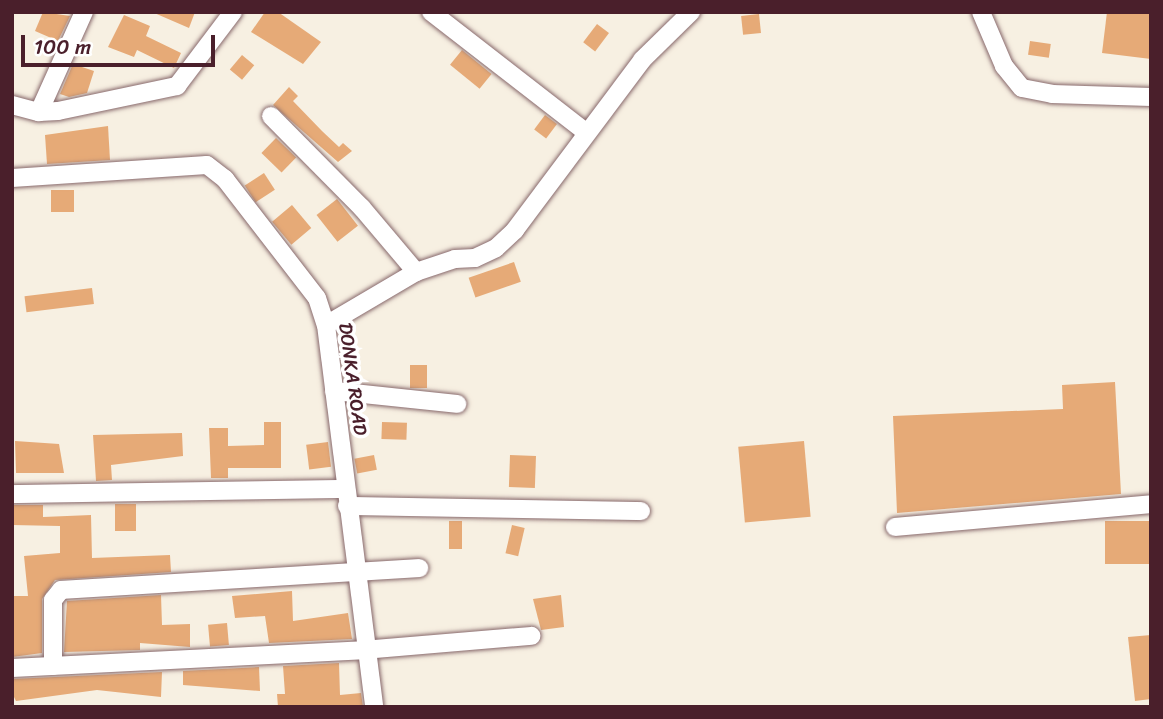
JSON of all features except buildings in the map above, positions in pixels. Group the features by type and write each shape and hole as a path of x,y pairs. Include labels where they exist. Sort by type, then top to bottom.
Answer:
{"street":[{"path":"39,112 84,12"},
{"path":"12,105 39,112 177,86 233,12"},
{"path":"431,12 587,134"},
{"path":"326,325 416,272 455,258 475,258 496,248 515,230 642,60 691,12"},
{"path":"981,12 1004,66 1022,88 1052,94 1151,97"},
{"path":"271,116 362,208 416,272"},
{"name":"DONKA ROAD","path":"12,178 206,165 225,180 317,299 326,325 363,650 374,707"},
{"path":"334,391 457,404"},
{"path":"12,494 346,498 642,511"},
{"path":"895,527 1151,504"},
{"path":"53,666 53,600 61,590 419,568"},
{"path":"12,668 363,650 531,636"}]}
